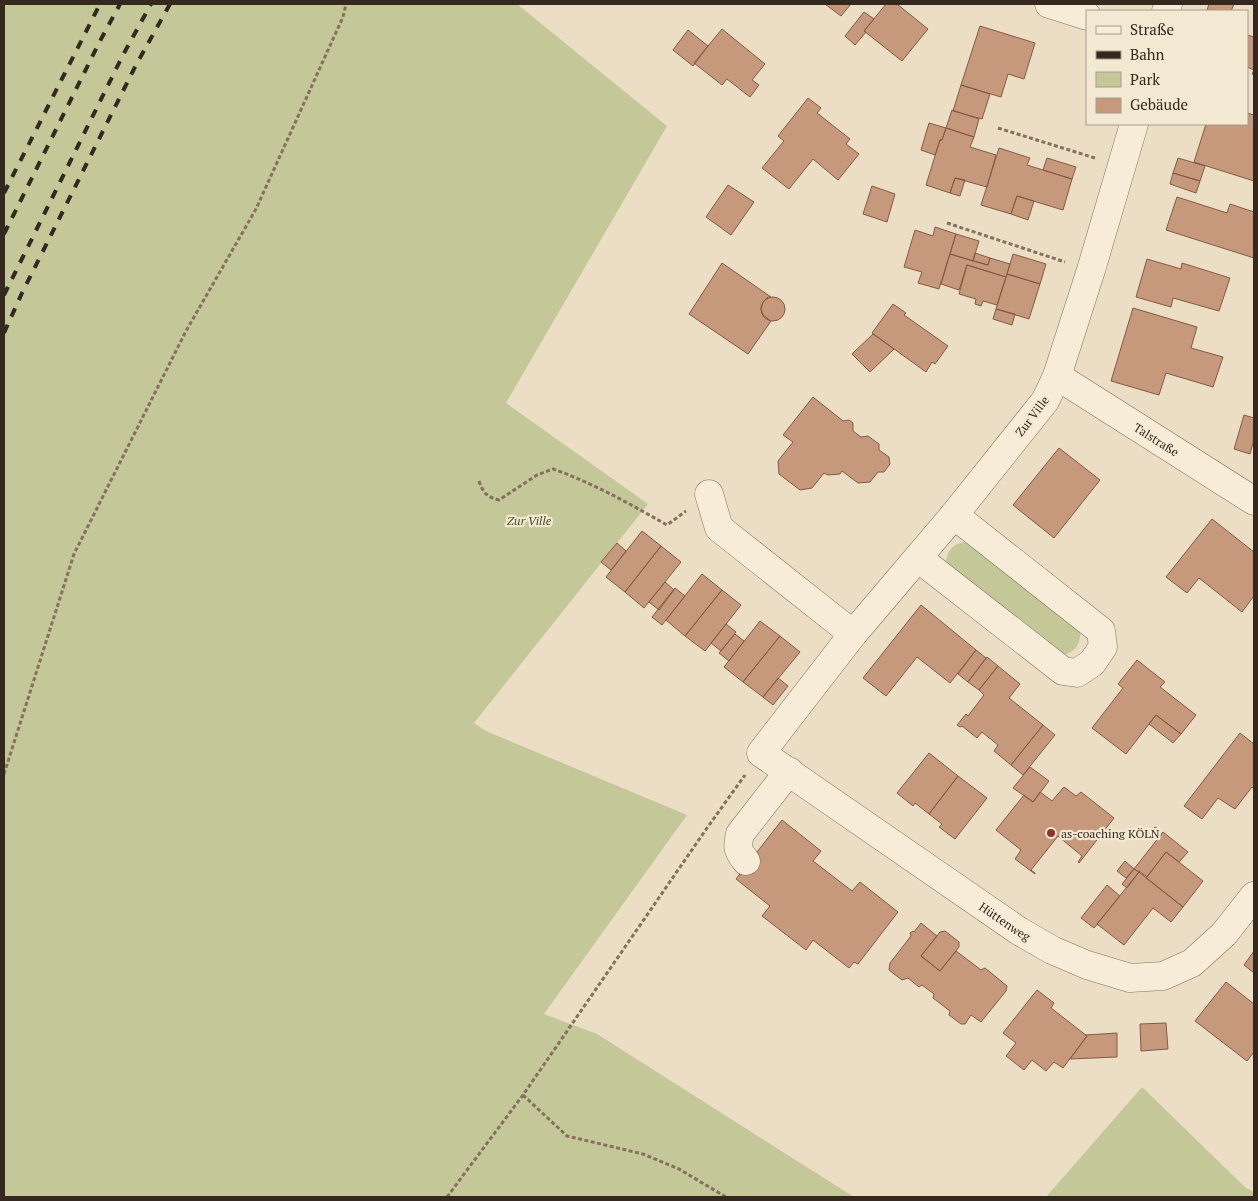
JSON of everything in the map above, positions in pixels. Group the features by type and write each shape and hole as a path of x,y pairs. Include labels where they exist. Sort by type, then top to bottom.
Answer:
{"street":[{"path":"1049,4 1086,16"},
{"name":"Zur Ville","path":"762,753 853,634 954,515 1045,401 1057,376 1091,270 1134,125"},
{"name":"Talstraße","path":"1057,376 1254,502"},
{"path":"709,494 719,528 853,634"},
{"path":"918,558 1063,671 1077,673 1092,663 1103,647 1101,631 954,515"},
{"name":"Hüttenweg","path":"762,753 1019,931 1052,950 1087,965 1130,978 1162,976 1192,963 1224,934 1254,896"},
{"path":"746,861 738,852 740,834 788,771"}],"path":[{"path":"4,774 74,554 186,332 256,209 343,18 346,4"},
{"path":"998,128 1122,167"},
{"path":"947,223 1091,270"},
{"path":"479,481 482,489 490,498 499,500 537,474 552,469 572,476 626,502 667,525 709,494"},
{"path":"447,1197 523,1095 707,828 762,753"},
{"path":"523,1095 567,1136 643,1154 679,1169 726,1197"}],"green space":[{"path":"4,4 517,4 667,126 506,403 648,504 474,723 486,731 687,815 544,1014 597,1034 854,1197 4,1197"},
{"path":"966,542 1080,632 1078,645 1075,649 1060,656 946,562 952,548"},
{"path":"1142,1087 1246,1188 1254,1192 1254,1197 1046,1197"}],"building":[{"path":"825,4 851,4 841,16"},
{"path":"886,4 897,4 928,29 902,61 864,31"},
{"path":"1209,4 1234,4 1231,10 1207,10"},
{"path":"864,12 874,19 855,45 845,36"},
{"path":"980,26 1035,43 1024,79 1008,74 1001,97 961,85"},
{"path":"722,29 765,64 752,80 759,85 750,97 727,79 722,85 694,63"},
{"path":"688,30 708,46 693,66 673,50"},
{"path":"1248,35 1254,37 1254,70 1248,67"},
{"path":"961,85 990,94 982,119 953,111"},
{"path":"808,98 821,108 817,113 850,139 846,144 859,154 838,180 813,159 789,189 762,168 784,141 778,136"},
{"path":"952,110 979,119 974,137 946,128"},
{"path":"1248,113 1254,115 1254,181 1194,162 1206,125 1248,125"},
{"path":"929,123 946,128 935,155 921,150"},
{"path":"946,128 974,137 970,147 996,155 987,187 955,178 950,193 926,185 940,140 942,140"},
{"path":"999,148 1030,158 1027,165 1072,179 1063,210 1017,196 1011,214 981,205"},
{"path":"1047,158 1076,167 1072,179 1043,170"},
{"path":"1178,158 1205,166 1200,181 1173,173"},
{"path":"1173,173 1200,181 1196,193 1170,184"},
{"path":"955,178 965,180 960,196 950,193"},
{"path":"728,185 754,202 731,235 706,217"},
{"path":"872,186 895,194 887,222 863,214"},
{"path":"1017,196 1034,201 1028,220 1011,214"},
{"path":"1177,197 1227,213 1230,204 1254,212 1254,258 1166,230"},
{"path":"935,227 956,234 939,289 918,283 922,272 904,267 915,230 933,236"},
{"path":"956,234 979,241 973,261 950,254"},
{"path":"975,253 990,258 988,265 973,261"},
{"path":"950,254 988,265 990,258 1010,264 1006,277 967,265 959,290 941,284"},
{"path":"1013,254 1046,264 1040,284 1007,274"},
{"path":"1147,259 1181,269 1182,263 1230,278 1219,311 1173,298 1171,307 1136,297"},
{"path":"722,263 771,297 768,297 763,302 761,309 763,315 771,321 748,354 689,314"},
{"path":"967,265 1006,277 997,305 983,301 981,306 975,304 976,299 959,294"},
{"path":"1007,274 1040,284 1029,319 996,309"},
{"path":"773,297 782,300 785,309 782,318 773,321 764,318 761,309 764,300"},
{"path":"893,304 906,313 904,315 948,346 935,364 932,362 926,372 872,333"},
{"path":"1133,308 1197,327 1191,348 1223,357 1213,387 1166,373 1159,395 1111,381"},
{"path":"996,309 1015,314 1012,325 993,319"},
{"path":"873,334 894,349 870,372 852,354"},
{"path":"813,397 843,421 849,420 853,423 853,431 861,437 868,436 879,444 879,450 889,457 890,464 884,472 878,472 870,482 858,483 842,471 840,474 828,475 824,473 812,488 800,490 779,474 778,461 793,442 783,435"},
{"path":"1244,415 1254,418 1254,439 1250,454 1234,449"},
{"path":"1059,448 1100,480 1054,538 1013,505"},
{"path":"1212,519 1254,552 1254,596 1242,612 1199,578 1187,593 1166,577"},
{"path":"642,531 661,546 625,592 606,577"},
{"path":"617,543 626,551 611,570 601,562"},
{"path":"661,546 681,562 644,608 625,592"},
{"path":"702,574 722,590 685,636 666,620"},
{"path":"665,582 674,590 659,610 649,602"},
{"path":"675,588 685,596 662,625 652,617"},
{"path":"722,590 741,605 705,651 685,636"},
{"path":"921,605 976,650 950,683 917,657 886,696 863,678"},
{"path":"760,621 780,636 743,682 724,667"},
{"path":"726,624 736,632 721,651 711,643"},
{"path":"735,634 744,641 729,661 719,653"},
{"path":"780,636 800,652 763,697 743,682"},
{"path":"976,650 986,658 968,682 958,674"},
{"path":"987,657 998,666 979,690 968,682"},
{"path":"1137,660 1165,682 1160,687 1196,715 1181,734 1156,715 1126,754 1092,728 1123,688 1118,684"},
{"path":"998,666 1020,684 1009,698 1043,725 1011,765 994,751 998,745 982,732 977,738 962,726 957,725 966,714 968,716 984,695 979,690"},
{"path":"778,678 788,686 773,705 763,697"},
{"path":"1156,715 1181,734 1173,743 1149,724"},
{"path":"1043,725 1055,735 1023,775 1011,765"},
{"path":"1240,733 1254,744 1254,789 1252,787 1235,809 1218,798 1202,819 1184,806"},
{"path":"929,753 958,776 929,814 915,803 913,806 897,793"},
{"path":"1030,767 1049,781 1033,802 1013,788"},
{"path":"958,776 987,798 955,839 939,827 942,824 929,814"},
{"name":"as-coaching KÖLN","path":"1064,787 1076,796 1081,792 1114,818 1079,863 1082,856 1058,836 1031,870 1035,874 1015,859 1021,850 996,830 1024,795 1033,802 1040,792 1052,801"},
{"path":"782,820 821,851 813,861 852,891 860,882 898,912 858,964 854,962 849,968 813,940 806,950 762,916 770,906 736,879"},
{"path":"1155,827 1160,830 1153,840 1148,836"},
{"path":"1163,832 1188,852 1179,862 1166,852 1147,877 1134,869"},
{"path":"1166,852 1203,881 1183,907 1146,878"},
{"path":"1125,861 1134,869 1126,878 1117,871"},
{"path":"1134,869 1139,872 1127,888 1122,884"},
{"path":"1139,872 1183,907 1171,922 1153,908 1124,945 1097,924"},
{"path":"1107,885 1120,896 1094,928 1081,918"},
{"path":"921,923 937,936 921,956 940,971 956,951 981,970 985,968 1007,986 1006,991 981,1022 971,1015 965,1024 961,1024 949,1015 950,1011 933,998 934,994 922,985 919,987 908,978 902,980 889,970 890,963 911,936 910,933 914,932"},
{"path":"945,931 959,942 959,947 940,971 921,956 940,932"},
{"path":"1254,951 1254,973 1244,965"},
{"path":"1226,982 1254,1004 1254,1052 1247,1061 1195,1021"},
{"path":"1037,990 1054,1003 1051,1008 1087,1036 1063,1068 1054,1062 1046,1071 1032,1060 1024,1070 1006,1056 1016,1043 1003,1033"},
{"path":"1166,1023 1168,1049 1141,1051 1140,1024"},
{"path":"1117,1033 1117,1057 1070,1059 1087,1036 1085,1035"}],"railway":[{"path":"4,193 100,4"},
{"path":"4,234 120,4"},
{"path":"4,295 123,55 151,4"},
{"path":"4,333 22,293 136,65 170,4"}],"place":[{"name":"as-coaching KÖLN","path":"1051,833"}]}
